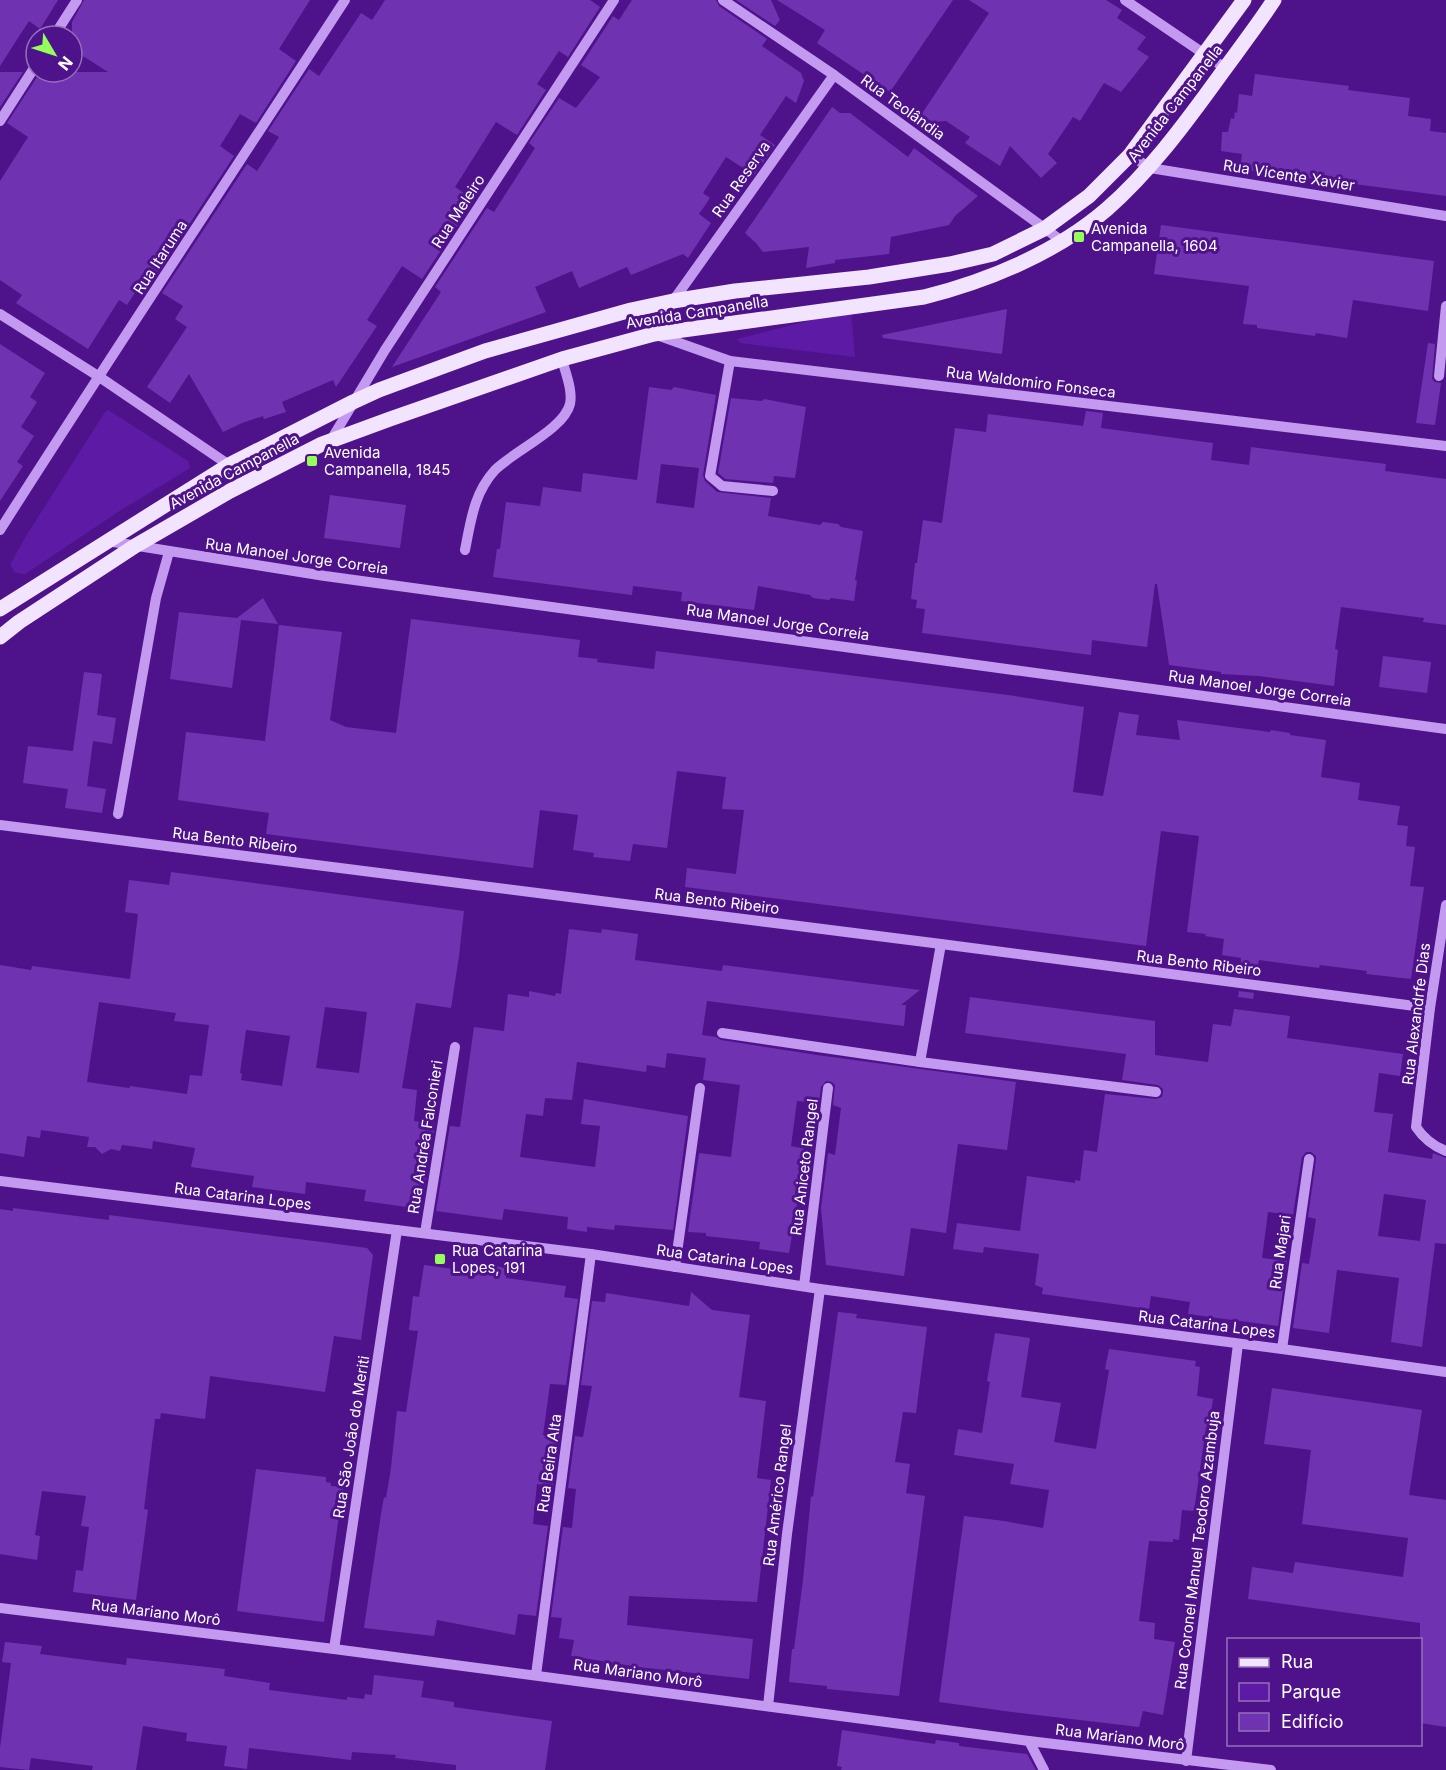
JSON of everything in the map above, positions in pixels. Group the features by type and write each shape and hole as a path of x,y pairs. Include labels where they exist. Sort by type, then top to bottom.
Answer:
{"main road":[{"name":"Avenida Campanella","path":"0,608 229,465 379,390 485,351 631,310 673,301 735,291 869,277 950,264 993,254 1044,229 1089,196 1130,155 1244,0"},
{"name":"Avenida Campanella","path":"0,638 19,622 135,546 230,491 331,440 465,391 562,359 654,334 924,297 962,288 999,273 1062,242 1106,210 1150,168 1182,128 1274,0"}],"street":[{"path":"62,24 77,0"},
{"name":"Rua Itaruma","path":"0,530 98,376 345,0"},
{"name":"Rua Meleiro","path":"331,440 384,350 614,0"},
{"name":"Rua Teolândia","path":"723,0 834,75 1062,242"},
{"path":"1125,0 1225,68"},
{"name":"Rua Reserva","path":"673,301 834,75"},
{"path":"0,121 24,83"},
{"name":"Rua Vicente Xavier","path":"1130,155 1150,168 1446,216"},
{"path":"654,334 673,301"},
{"path":"1439,376 1446,306"},
{"path":"0,314 98,376 229,465"},
{"name":"Rua Waldomiro Fonseca","path":"654,334 730,361 1446,446"},
{"path":"465,550 476,497 495,470 560,422 570,404 569,388 562,359"},
{"path":"730,361 710,476 722,486 773,491"},
{"name":"Rua Manoel Jorge Correia","path":"107,541 325,576 1446,729"},
{"path":"118,814 156,598 169,552"},
{"path":"0,608 19,622"},
{"name":"Rua Bento Ribeiro","path":"0,825 1430,1008"},
{"name":"Rua Alexandrfe Dias","path":"1446,905 1430,1008 1416,1127 1422,1136 1446,1151"},
{"path":"920,1062 941,944"},
{"path":"722,1033 920,1062 1156,1092"},
{"name":"Rua Andréa Falconieri","path":"425,1233 455,1047"},
{"path":"675,1267 700,1088"},
{"name":"Rua Aniceto Rangel","path":"804,1286 828,1088"},
{"name":"Rua Majari","path":"1282,1349 1309,1159"},
{"name":"Rua Catarina Lopes","path":"0,1181 591,1254 820,1289 1446,1372"},
{"name":"Rua São João do Meriti","path":"334,1649 397,1230"},
{"name":"Rua Beira Alta","path":"536,1675 591,1254"},
{"name":"Rua Américo Rangel","path":"768,1706 787,1534 820,1289"},
{"name":"Rua Coronel Manuel Teodoro Azambuja","path":"1186,1761 1238,1344"},
{"name":"Rua Mariano Morô","path":"0,1608 536,1675 1186,1761 1272,1770"},
{"path":"1029,1741 1044,1770"}],"green space":[{"path":"851,310 855,357 740,343 737,339"},
{"path":"108,410 188,461 190,468 118,512 25,574 15,572 11,563 26,536"}],"building":[{"path":"0,0 58,0 43,24 33,24 29,21 24,24 24,29 0,66"},
{"path":"84,0 310,0 279,49 296,61 256,123 240,114 220,146 234,156 150,284 143,280 127,305 119,300 88,349 16,303 22,295 0,280 0,181 28,137 7,123 32,84 84,84 84,72 108,72 84,57 84,24 72,24"},
{"path":"385,0 590,0 600,7 568,57 559,51 537,84 546,90 517,135 496,122 455,187 474,200 422,279 402,266 367,320 377,326 336,387 333,380 282,402 286,412 264,419 263,416 223,432 189,374 170,403 147,387 187,327 175,319 183,306 162,293 247,164 257,171 279,137 268,131 309,69 319,76 361,13 372,20"},
{"path":"632,0 716,0 719,6 767,39 762,46 801,73 804,81 796,103 786,96 760,135 775,145 754,175 726,157 703,193 710,198 699,214 711,223 688,258 683,254 631,275 627,267 579,288 572,271 535,287 546,312 392,367 441,292 435,287 487,208 494,212 535,148 529,143 559,98 576,108 600,77 581,65 613,16 619,20"},
{"path":"736,0 771,0 780,20 775,26"},
{"path":"777,0 953,0 890,92 817,43 825,30"},
{"path":"969,0 1106,0 1122,10 1117,18 1146,37 1137,49 1149,57 1121,92 1104,83 1080,121 1073,117 1048,154 1057,163 1041,178 1010,146 1000,166 965,143 970,137 946,121 933,122 921,115 989,13"},
{"path":"0,72 23,72 0,107"},
{"path":"1255,74 1349,86 1348,90 1410,98 1408,116 1431,119 1430,131 1446,133 1446,196 1240,169 1242,154 1221,151 1222,132 1228,132 1231,118 1234,119 1235,112 1237,113 1239,94 1252,96"},
{"path":"832,107 840,113 850,113 908,157 914,148 978,196 955,216 949,225 891,237 889,254 835,260 835,263 806,268 809,247 763,252 745,233"},
{"path":"1161,225 1434,261 1428,311 1353,300 1347,338 1316,333 1315,336 1243,324 1249,286 1154,274"},
{"path":"1007,309 1002,354 883,338 882,335"},
{"path":"1428,343 1435,344 1432,379 1441,383 1435,425 1416,423"},
{"path":"0,344 45,373 30,397 37,402 21,427 34,436 17,462 23,466 0,501"},
{"path":"649,387 671,390 674,387 716,395 703,475 705,481 717,492 771,498 768,516 820,525 823,522 838,524 841,527 863,531 854,601 813,598 810,595 758,586 754,610 681,601 682,592 633,586 632,595 493,577 497,549 500,549 506,502 540,506 543,487 581,492 583,473 637,480","holes":["661,464 699,468 694,508 656,503"]},
{"path":"1090,387 1105,389 1104,398 1089,396"},
{"path":"731,398 762,401 764,399 806,407 795,478 774,476 773,483 725,479 718,473"},
{"path":"1086,411 1103,413 1101,428 1213,443 1211,460 1249,465 1251,447 1386,464 1385,471 1446,479 1446,625 1423,622 1424,618 1341,607 1335,649 1338,650 1334,686 1259,676 1221,674 1221,672 1169,665 1157,584 1155,584 1147,647 1092,640 1091,655 922,633 925,609 916,608 917,600 911,599 915,563 917,563 923,520 942,523 955,428 986,432 988,414 1083,426"},
{"path":"330,495 406,505 400,548 324,538"},
{"path":"263,598 278,624 241,620 232,688 170,679 179,612 237,618"},
{"path":"411,619 580,640 578,657 598,659 597,662 654,669 656,651 1008,695 1084,707 1073,792 1103,796 1119,712 1139,715 1136,735 1180,740 1177,720 1270,732 1271,730 1326,740 1321,777 1360,783 1358,800 1400,806 1397,825 1408,826 1406,846 1415,847 1410,886 1424,887 1411,979 1366,974 1367,971 1320,965 1319,968 1259,960 1256,978 1240,976 1241,958 1222,955 1224,939 1187,932 1199,836 1161,831 1146,946 685,887 687,868 736,874 744,810 722,809 726,777 677,771 667,848 633,844 630,861 593,857 594,853 573,850 578,815 540,810 533,868 266,834 269,813 178,800 186,732 265,741 279,625 342,632 330,720 346,727 396,733"},
{"path":"1383,656 1431,662 1427,693 1379,687"},
{"path":"84,672 102,674 97,715 116,718 112,744 93,741 87,786 106,789 102,813 65,808 68,789 23,783 28,746 73,751"},
{"path":"171,872 464,911 451,1008 416,1003 402,1088 417,1090 414,1121 435,1124 421,1209 364,1201 366,1190 306,1182 305,1194 252,1187 254,1176 191,1167 195,1148 153,1141 152,1149 122,1145 120,1151 111,1149 102,1154 95,1147 87,1147 89,1137 41,1130 40,1138 27,1136 24,1157 0,1153 0,965 31,970 32,966 130,979 138,914 125,912 129,880 169,885","holes":["99,1002 176,1013 174,1021 209,1025 202,1076 190,1075 187,1094 87,1082","325,1007 367,1012 359,1073 316,1068","246,1030 290,1036 282,1086 241,1080 242,1074 240,1073"]},
{"path":"569,929 601,933 602,929 638,934 635,960 722,971 723,965 920,990 901,1005 906,1005 904,1026 707,1001 702,1035 817,1055 1016,1082 1007,1150 958,1144 946,1233 911,1228 904,1276 826,1265 821,1208 828,1153 835,1155 841,1108 833,1105 835,1085 832,1082 826,1081 821,1087 819,1103 797,1101 791,1146 806,1149 789,1253 759,1249 760,1242 688,1232 699,1153 731,1157 740,1085 703,1080 706,1058 667,1053 665,1068 647,1065 646,1072 577,1062 572,1100 545,1098 543,1116 526,1114 520,1157 595,1167 600,1126 581,1124 584,1099 688,1116 673,1230 615,1225 614,1230 587,1227 587,1232 567,1229 568,1217 504,1209 502,1220 436,1211 450,1126 460,1127 474,1027 504,1031 508,994 529,997 529,991 555,996 556,993 561,994"},
{"path":"1239,991 1254,993 1253,999 1238,997"},
{"path":"970,997 1155,1021 1155,1055 1208,1062 1213,1024 1231,1026 1234,1009 1290,1016 1287,1038 1403,1054 1400,1076 1379,1073 1374,1112 1393,1114 1388,1152 1432,1159 1433,1153 1446,1158 1446,1244 1435,1243 1422,1347 1391,1342 1399,1278 1337,1270 1329,1333 1293,1328 1302,1263 1309,1264 1316,1219 1308,1217 1316,1160 1316,1156 1311,1152 1306,1152 1302,1157 1293,1215 1268,1212 1262,1258 1287,1261 1278,1326 1188,1314 1190,1302 1151,1296 1149,1309 1042,1294 1043,1288 1035,1285 1039,1254 984,1247 983,1253 953,1249 957,1223 1020,1231 1027,1176 1075,1183 1075,1180 1080,1181 1084,1150 1097,1152 1105,1094 1156,1099 1162,1097 1163,1092 1158,1085 1122,1080 1126,1054 965,1033","holes":["1384,1194 1426,1200 1420,1241 1378,1236"]},
{"path":"13,1208 109,1220 109,1215 322,1242 367,1248 373,1255 361,1340 334,1336 325,1392 210,1376 205,1419 161,1413 160,1419 155,1419 144,1509 148,1510 136,1600 73,1592 76,1570 83,1571 89,1527 81,1526 86,1496 42,1491 35,1535 40,1536 37,1560 0,1554 0,1209 13,1211"},
{"path":"461,1261 507,1268 506,1278 566,1286 564,1297 578,1299 566,1385 550,1384 543,1435 560,1435 553,1486 537,1484 533,1524 548,1526 536,1616 518,1614 515,1635 437,1620 434,1636 364,1628 381,1514 391,1468 397,1411 406,1412 418,1331 409,1330 413,1296 419,1297 424,1265 460,1270"},
{"path":"691,1292 712,1310 750,1315 739,1397 766,1401 757,1478 771,1480 757,1602 629,1596 627,1625 753,1639 749,1679 638,1667 571,1656 574,1640 559,1638 562,1618 551,1617 563,1527 572,1528 576,1489 568,1488 575,1436 583,1437 592,1386 581,1385 592,1301 605,1302 606,1293 689,1306"},
{"path":"838,1312 857,1314 856,1318 927,1327 916,1413 903,1412 895,1462 910,1464 906,1493 925,1496 899,1696 827,1689 827,1686 789,1682 803,1580 811,1496 813,1497"},
{"path":"995,1333 1030,1338 1021,1397 1061,1403 1054,1442 1096,1449 1109,1370 1105,1369 1109,1349 1196,1361 1195,1366 1200,1367 1197,1396 1213,1399 1209,1427 1206,1427 1194,1511 1182,1510 1179,1540 1149,1541 1139,1621 1155,1623 1154,1639 1175,1642 1163,1715 1143,1711 1139,1727 939,1702 964,1516 1043,1528 1049,1490 1010,1484 1014,1464 954,1455 958,1429 982,1433"},
{"path":"1272,1388 1422,1410 1409,1495 1446,1500 1446,1727 1422,1723 1420,1623 1248,1599 1252,1567 1293,1573 1295,1562 1403,1577 1408,1538 1302,1524 1311,1450 1264,1444"},
{"path":"256,1469 326,1477 326,1482 331,1483 331,1486 343,1487 324,1622 237,1611"},
{"path":"5,1642 42,1646 40,1654 126,1665 127,1658 225,1669 224,1676 270,1683 269,1690 347,1700 347,1697 364,1699 365,1694 372,1695 374,1675 424,1681 421,1697 454,1702 454,1707 552,1721 545,1770 456,1770 456,1765 395,1758 396,1755 352,1752 351,1760 249,1748 247,1769 224,1766 227,1746 186,1741 187,1733 143,1726 136,1770 92,1770 93,1766 31,1758 29,1770 0,1767 0,1748 11,1663 2,1662"},
{"path":"842,1730 935,1744 936,1740 959,1743 959,1746 1027,1754 1036,1770 841,1770 842,1767 837,1766"}],"place":[{"name":"Avenida Campanella, 1604","path":"1079,237"},
{"name":"Avenida Campanella, 1845","path":"312,461"},
{"name":"Rua Catarina Lopes, 191","path":"440,1259"}]}
